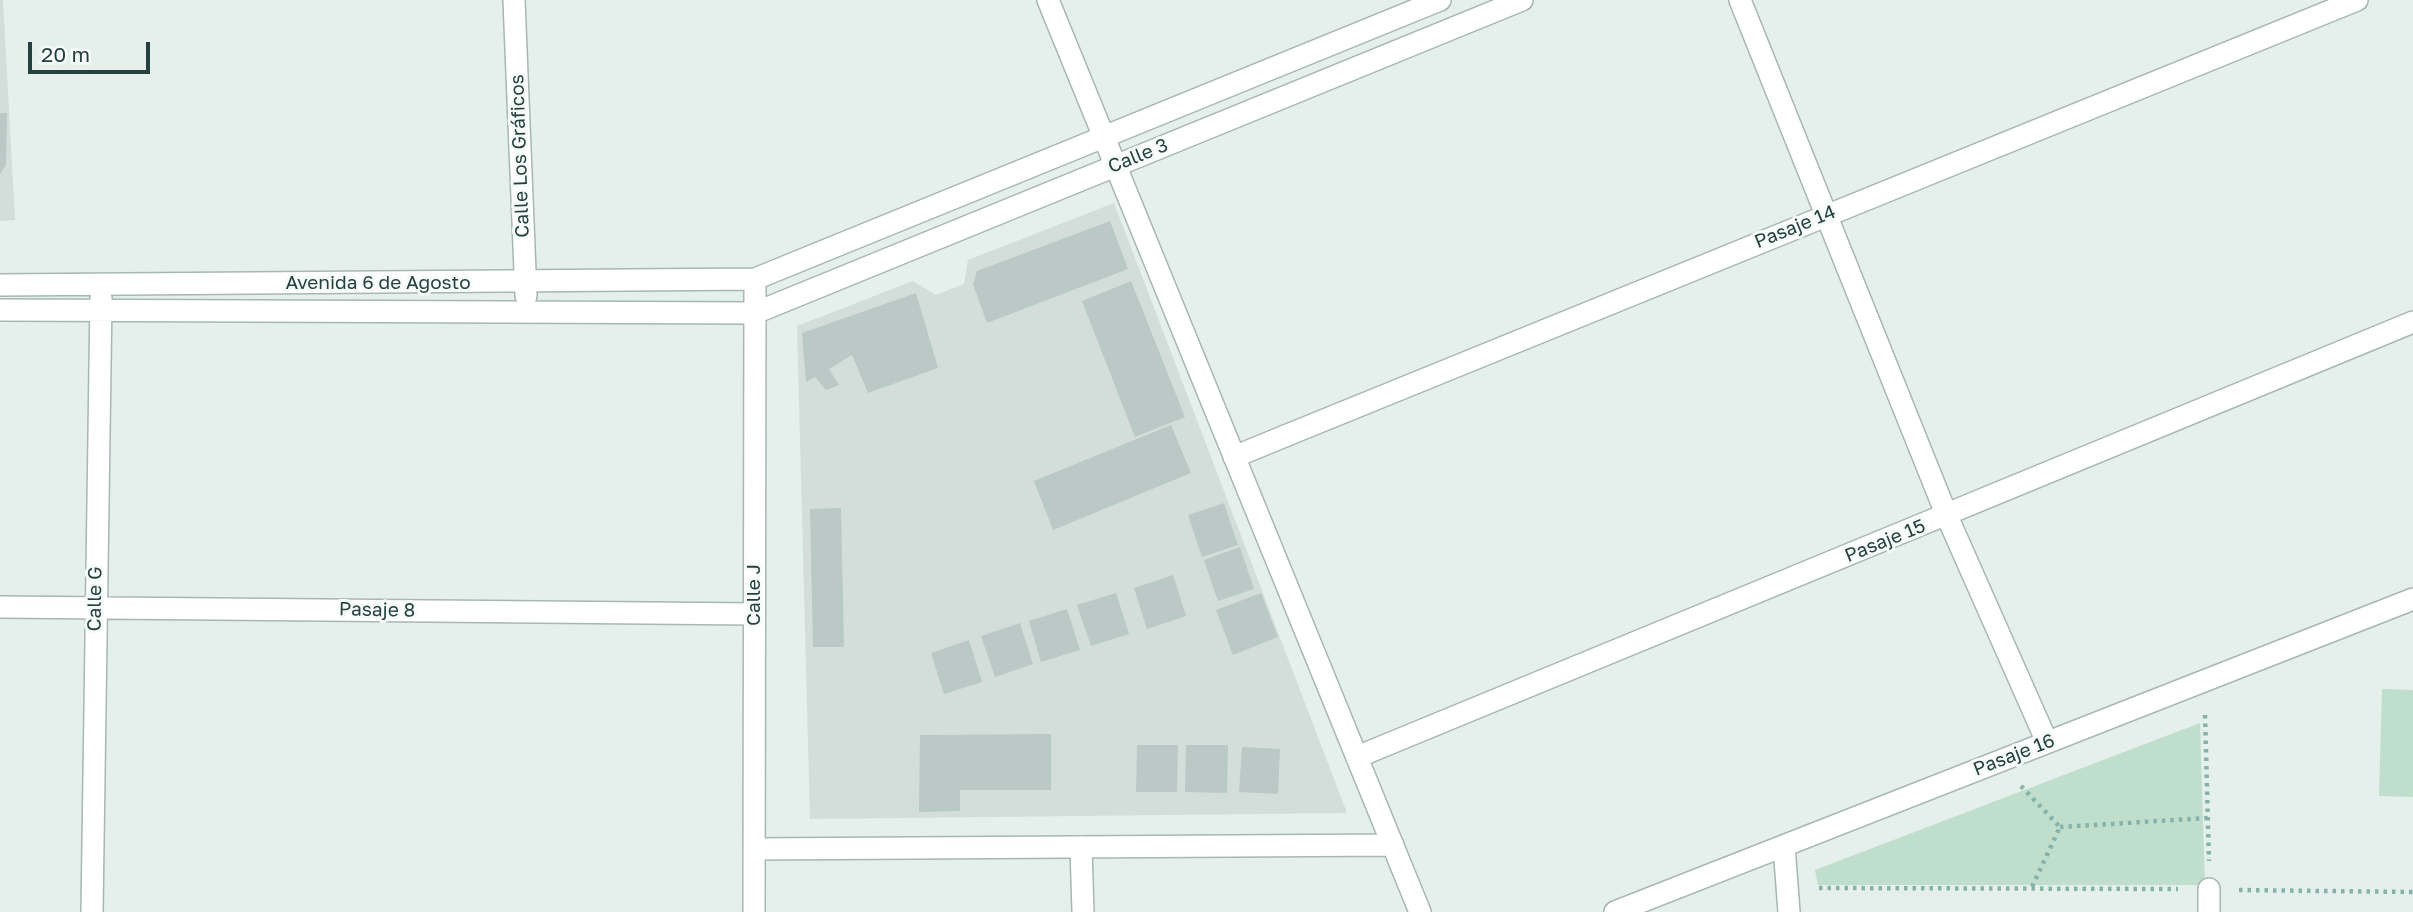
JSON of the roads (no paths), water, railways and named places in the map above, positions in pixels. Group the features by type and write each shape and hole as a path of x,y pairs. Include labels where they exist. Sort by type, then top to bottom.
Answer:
{"street":[{"name":"Calle Los Gráficos","path":"514,0 527,312"},
{"path":"1048,0 1420,912"},
{"name":"Calle 3","path":"755,279 1440,0"},
{"name":"Calle 3","path":"755,313 1522,0"},
{"path":"1740,0 1947,516 2047,742"},
{"name":"Pasaje 14","path":"1234,457 2357,0"},
{"name":"Avenida 6 de Agosto","path":"0,285 755,279"},
{"name":"Calle J","path":"754,912 755,279"},
{"name":"Calle G","path":"92,912 101,286"},
{"name":"Avenida 6 de Agosto","path":"0,310 755,313"},
{"name":"Pasaje 15","path":"1357,757 2413,322"},
{"name":"Pasaje 16","path":"1615,912 2413,599"},
{"name":"Pasaje 8","path":"0,607 754,614"},
{"path":"754,849 1392,845"},
{"path":"1784,846 1789,912"},
{"path":"1081,847 1083,912"},
{"path":"2209,912 2210,890"}]}
